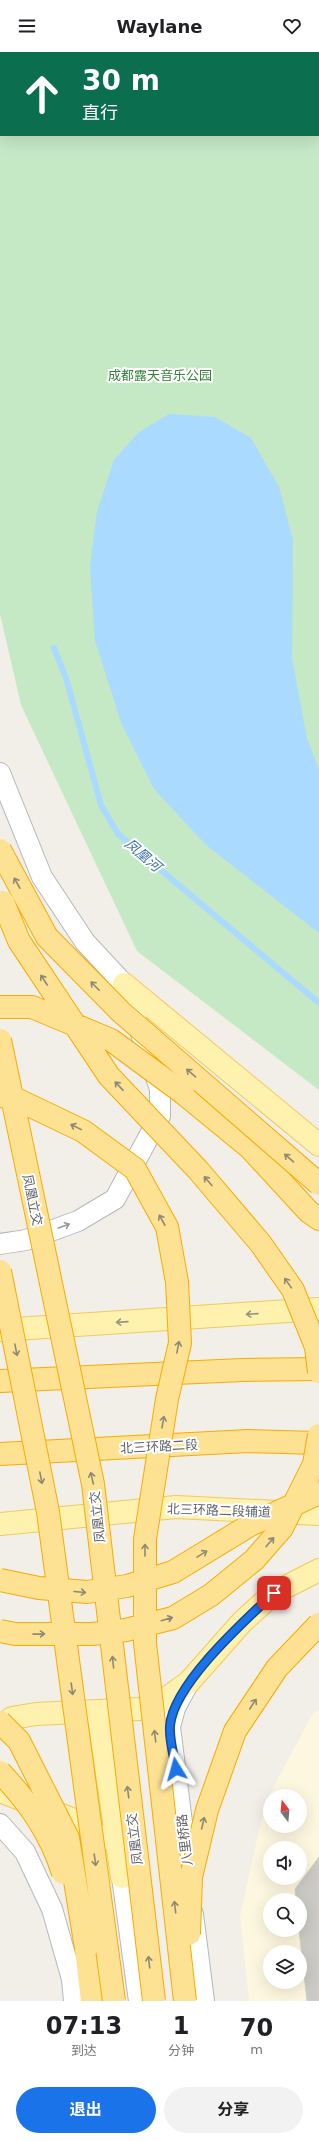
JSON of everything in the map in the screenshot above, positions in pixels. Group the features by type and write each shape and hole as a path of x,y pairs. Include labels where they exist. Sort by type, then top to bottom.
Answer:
{"highway":[{"path":"0,850 47,937 121,1012 319,1184"},
{"path":"0,894 19,941 109,1076 198,1170 262,1244 293,1290 316,1348 319,1371 242,1370 0,1381"},
{"path":"0,1007 32,1007 111,1040 183,1093 250,1148 309,1212 319,1219"},
{"name":"凤凰立交","path":"0,1040 93,1484 154,2001"},
{"path":"0,1096 14,1098 83,1131 135,1169 167,1227 177,1282 180,1343 165,1406 145,1538 145,1643 186,2001"},
{"path":"0,1271 48,1512 114,2001"},
{"path":"0,1631 15,1634 92,1634 126,1630 173,1618 210,1595 254,1560 282,1528 314,1464 319,1435"},
{"name":"北三环路二段","path":"0,1454 248,1441 319,1443"},
{"path":"0,1580 39,1588 87,1592 127,1586 173,1572 250,1524 319,1493"},
{"path":"186,2001 191,1876 206,1810 235,1732 277,1668 319,1624"},
{"path":"0,1722 19,1740 68,1838 86,1948 92,2001"},
{"path":"0,1772 25,1799 55,1848 86,1948"}],"main road":[{"path":"124,984 319,1145"},
{"path":"0,1330 319,1309"},
{"name":"北三环路二段辅道","path":"0,1524 176,1507 319,1514"},
{"path":"0,1727 12,1718 36,1714 140,1709 160,1703 189,1682 242,1622 274,1593 319,1570"},
{"path":"98,1711 122,1877"},
{"path":"0,1790 74,1820 101,1836 115,1856 122,1877"}],"street":[{"path":"0,773 42,877 85,942 124,984 160,1089 160,1116 115,1199 78,1221 26,1240 0,1244"},
{"name":"八里桥路","path":"189,1682 175,1708 170,1727 204,2001"},
{"path":"0,1824 25,1852 52,1909 72,1979 74,2001"},
{"path":"122,1877 139,2001"}],"shaded area":[{"path":"319,1710 319,2001 249,2001 240,1917 263,1812 263,1833 307,1833 307,1789 272,1789 313,1713"}],"green space":[{"name":"成都露天音乐公园","path":"0,136 319,136 319,1090 137,951 21,705 0,614"}],"water":[{"path":"169,414 215,417 251,438 279,487 293,540 292,658 307,739 319,769 319,933 206,845 154,789 122,725 95,641 90,567 97,512 114,460 138,433"}],"building":[{"path":"319,1857 319,2001 307,2001 306,1989 307,1989 307,1945 301,1945 300,1937 307,1937 307,1893 295,1893 295,1889 298,1885 307,1885 307,1873"}],"waterway":[{"name":"凤凰河","path":"54,648 66,678 101,805 118,834 319,1003"}],"route":[{"path":"176,1769 170,1727 175,1708 189,1682 242,1622 274,1593"}]}
